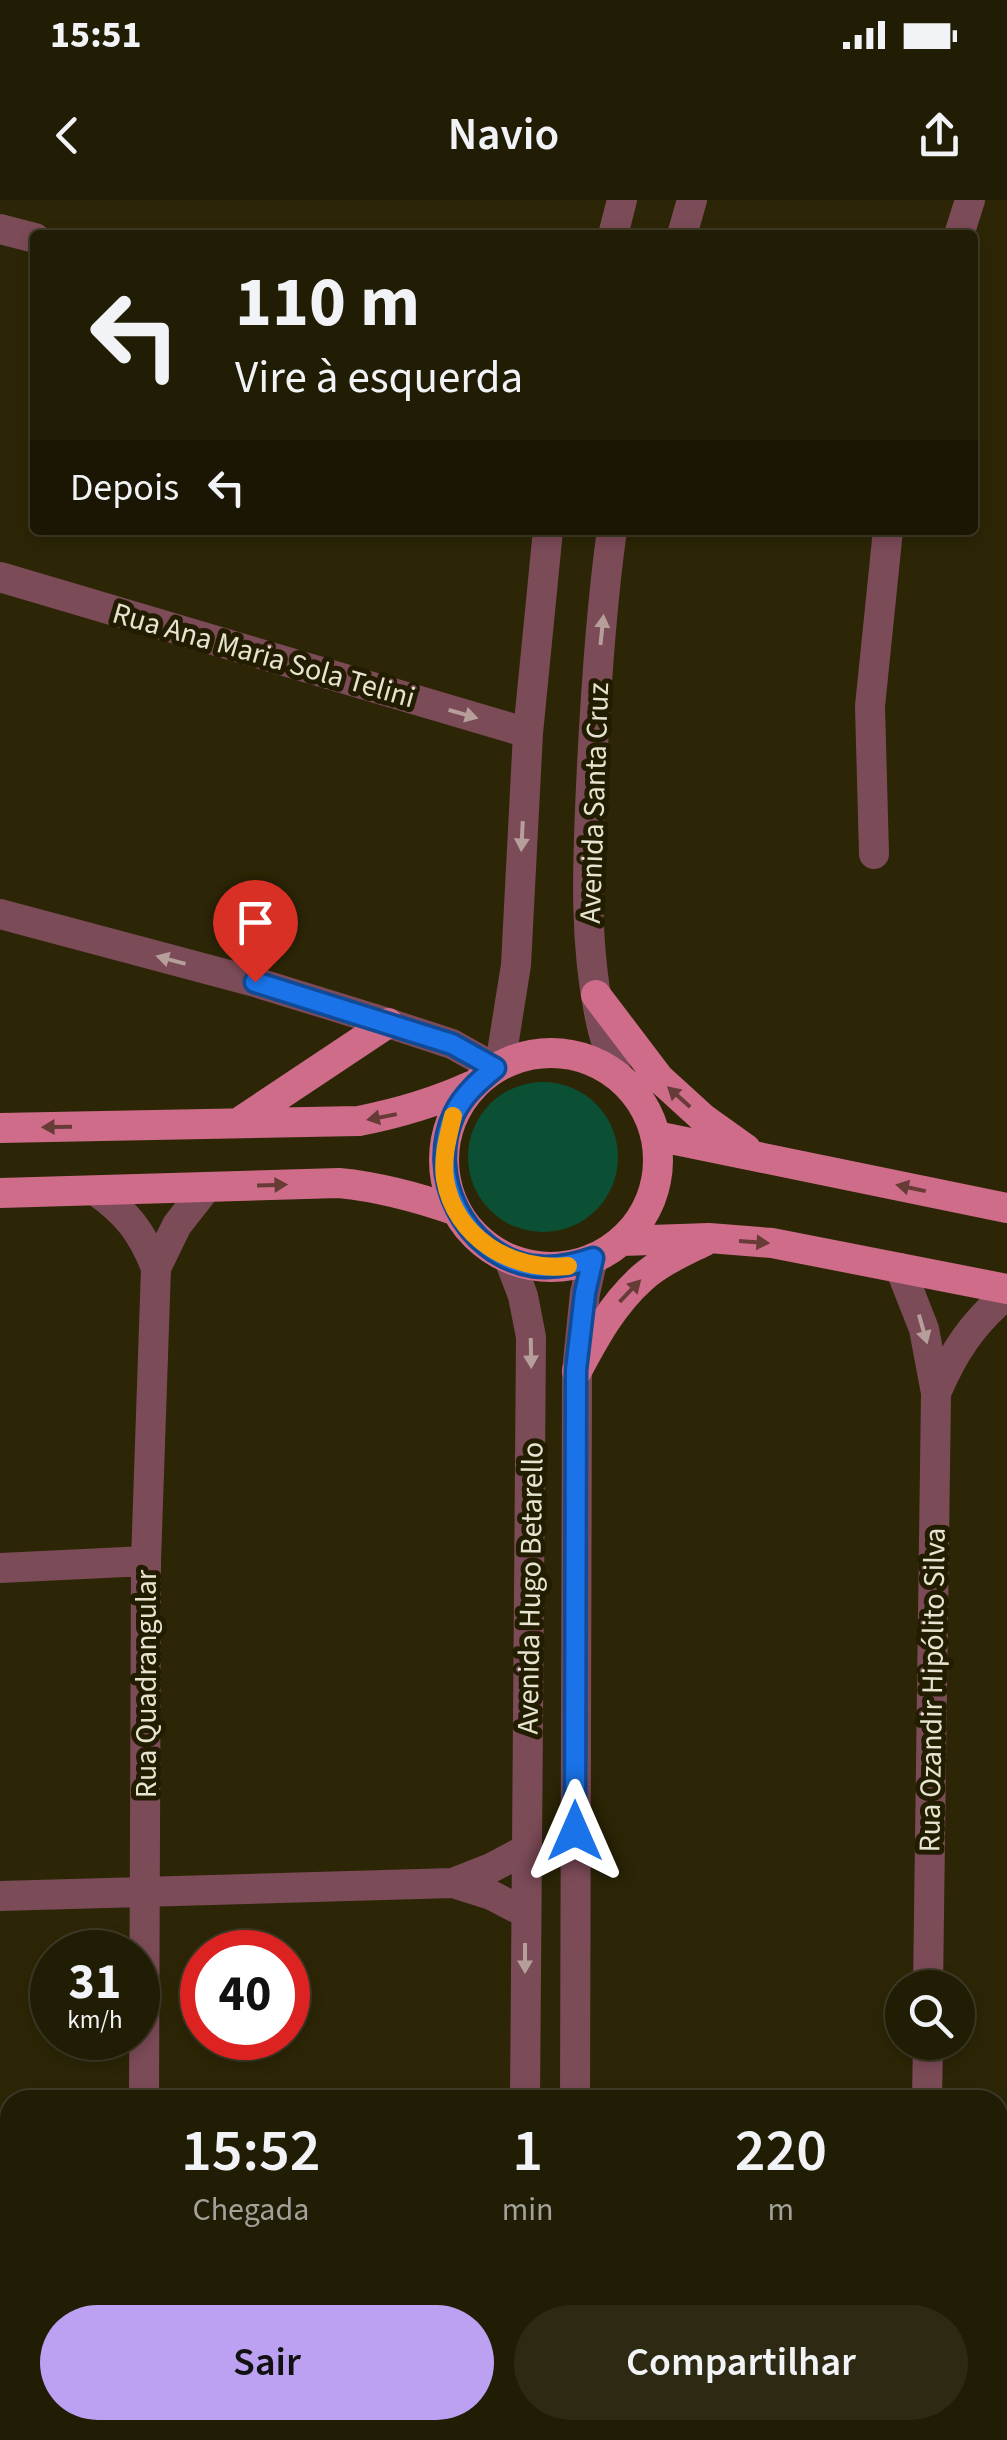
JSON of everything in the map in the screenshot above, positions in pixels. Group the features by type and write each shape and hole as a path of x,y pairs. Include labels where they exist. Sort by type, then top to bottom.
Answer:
{"main road":[{"path":"596,995 659,1078 704,1119 756,1156"},
{"path":"238,1123 388,1022"},
{"path":"0,1128 360,1121 435,1102 489,1073 523,1056 572,1054 596,1061 635,1091 656,1136 658,1164 653,1193 641,1219 622,1241 593,1258 551,1268 509,1259 470,1230 456,1211 446,1179 445,1145 454,1113 489,1073"},
{"path":"656,1136 1007,1208"},
{"path":"0,1193 338,1183 409,1194 456,1211"},
{"path":"622,1241 709,1238 772,1243 1007,1292"},
{"path":"576,1370 614,1308 643,1277 709,1238"}],"street":[{"path":"614,230 622,200"},
{"path":"683,230 692,200"},
{"path":"961,230 970,200"},
{"path":"0,228 30,237"},
{"path":"0,914 388,1022 452,1044 489,1073 510,1008 516,965 528,733 548,535"},
{"name":"Avenida Santa Cruz","path":"612,535 596,690 588,855 596,995 617,1074"},
{"path":"874,854 870,706 887,535"},
{"name":"Rua Ana Maria Sola Telini","path":"0,577 528,733"},
{"name":"Rua Quadrangular","path":"156,1268 177,1225 206,1188"},
{"name":"Rua Quadrangular","path":"96,1190 133,1223 156,1268 146,1561 144,2090"},
{"name":"Avenida Hugo Betarello","path":"574,2090 576,1370 593,1258"},
{"name":"Avenida Hugo Betarello","path":"509,1259 531,1337 525,2090"},
{"name":"Rua Ozandir Hipólito Silva","path":"900,1268 924,1329 936,1392 928,1970"},
{"name":"Rua Ozandir Hipólito Silva","path":"936,1392 966,1335 1007,1292"},
{"path":"0,1568 146,1561"},
{"path":"453,1883 527,1850"},
{"path":"0,1896 453,1883 491,1895 526,1913"},
{"path":"927,2090 928,2060"}],"green space":[{"path":"543,1082 572,1088 596,1104 612,1128 618,1157 612,1186 596,1210 572,1226 543,1232 514,1226 490,1210 474,1186 468,1157 474,1128 490,1104 514,1088"}],"slow traffic":[{"path":"453,1116 445,1145 446,1179 456,1211 470,1230 509,1259 551,1268 568,1266"}],"route":[{"path":"255,982 452,1044 495,1068 474,1085 454,1113 445,1145 446,1179 456,1211 470,1230 509,1259 551,1268 593,1258 576,1370 575,1831"}]}
